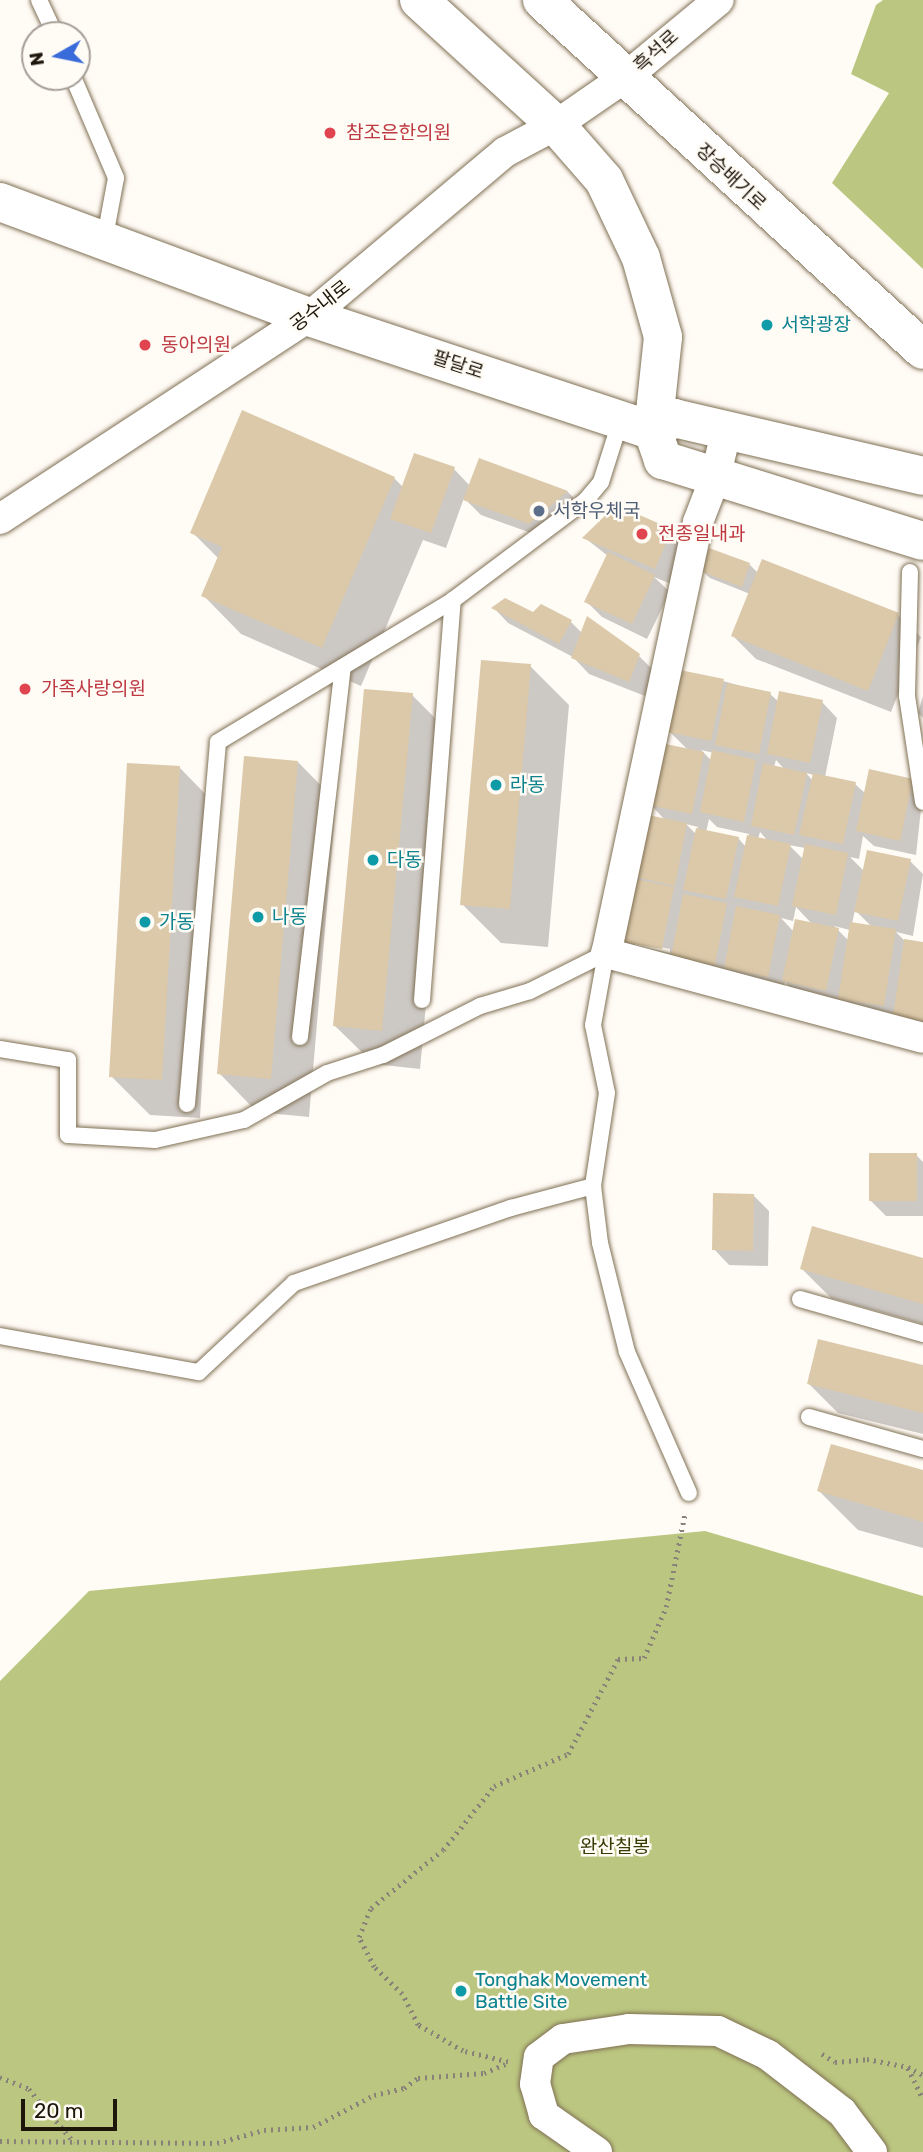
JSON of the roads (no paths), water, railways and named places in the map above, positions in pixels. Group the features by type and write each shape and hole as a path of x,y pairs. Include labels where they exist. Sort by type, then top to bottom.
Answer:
{"street":[{"path":"419,0 556,125 604,180 641,258 663,337 637,425"},
{"name":"장승배기로","path":"542,0 923,350"},
{"name":"흑석로","path":"627,76 719,0"},
{"name":"공수내로","path":"0,519 309,317 505,152 556,125 627,76"},
{"name":"팔달로","path":"0,202 309,317 637,425"},
{"path":"637,425 674,418 923,476"},
{"path":"637,425 663,460 760,494 917,557"},
{"path":"727,429 715,478 698,522 606,953 923,1038"},
{"path":"597,2152 544,2115 535,2084 538,2057 563,2039 629,2029 718,2031 768,2055 842,2112 872,2152"}],"lane":[{"path":"39,0 49,21"},
{"path":"79,91 116,178 104,242"},
{"path":"187,1104 218,742 453,600 586,500 637,425"},
{"path":"917,557 907,696 923,802"},
{"path":"422,1000 453,600"},
{"path":"300,1037 343,667"},
{"path":"0,1049 68,1060 68,1135 155,1140 244,1120 327,1073 383,1055 480,1006 530,991 606,953"},
{"path":"606,953 593,1026 607,1093 593,1186 609,1291 627,1352 689,1493"},
{"path":"0,1336 199,1372 294,1283 510,1208 593,1186"},
{"path":"800,1299 923,1334"},
{"path":"809,1417 923,1449"}],"place":[{"name":"참조은한의원","path":"330,133"},
{"name":"서학광장","path":"767,325"},
{"name":"동아의원","path":"145,345"},
{"name":"서학우체국","path":"539,511"},
{"name":"전종일내과","path":"642,534"},
{"name":"가족사랑의원","path":"25,689"},
{"name":"라동","path":"496,785"},
{"name":"다동","path":"373,860"},
{"name":"나동","path":"258,917"},
{"name":"가동","path":"145,922"},
{"name":"Tonghak Movement Battle Site","path":"461,1991"}],"park label":[{"name":"완산칠봉","path":"615,1847"}]}
